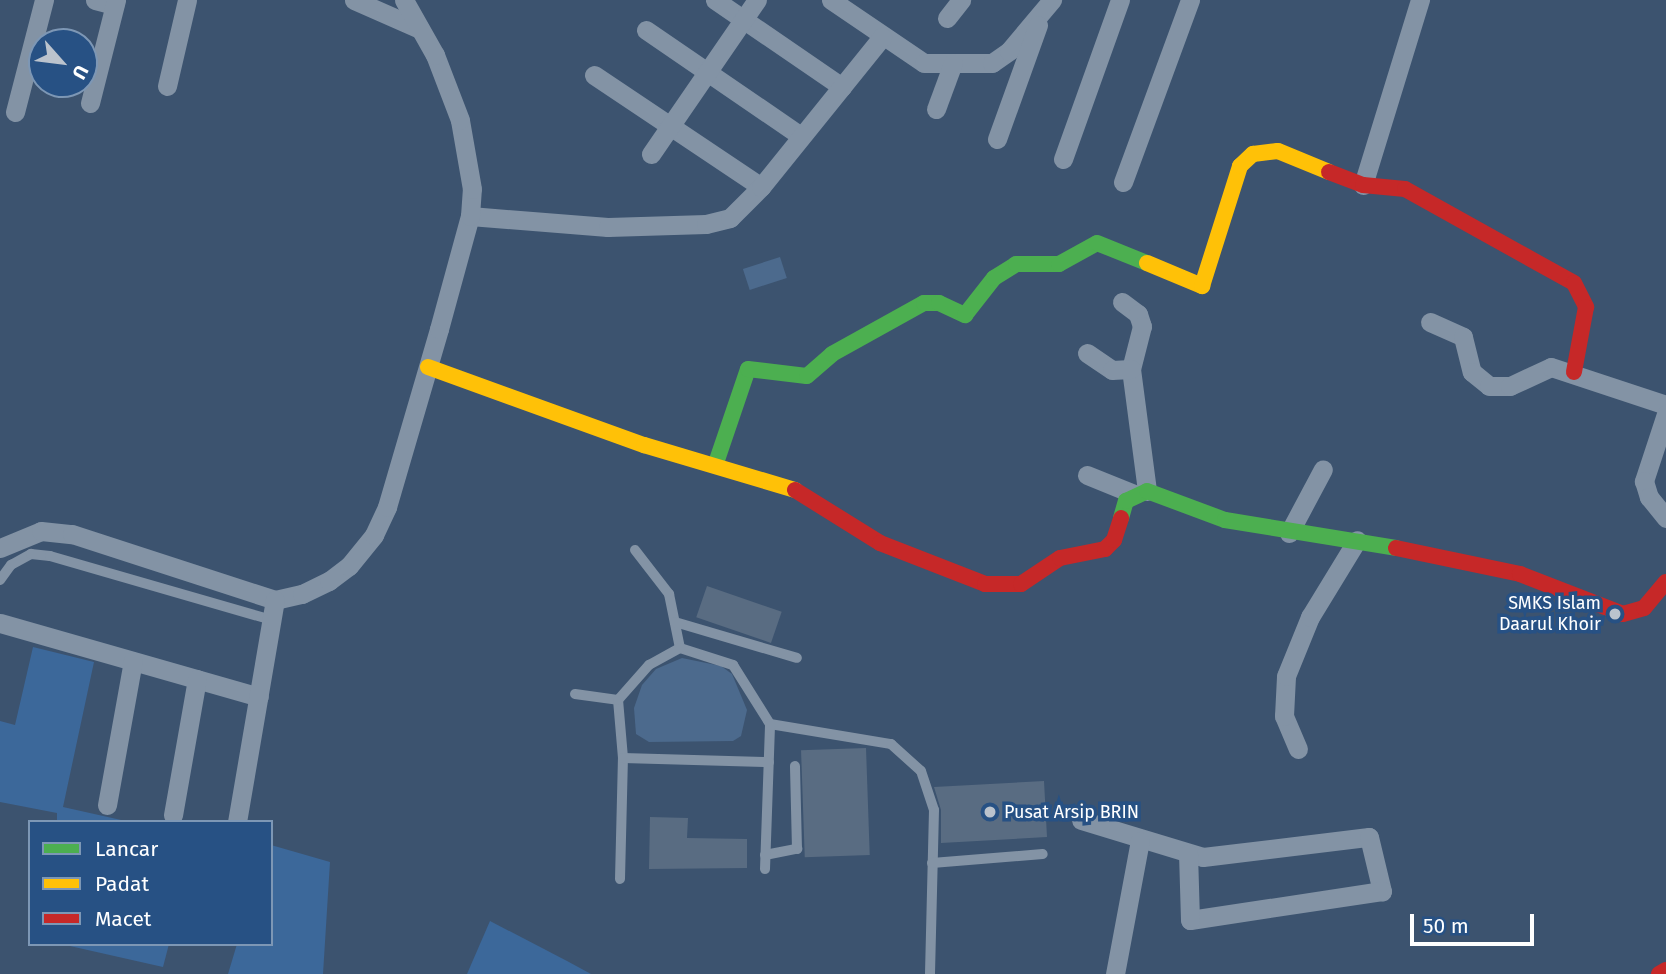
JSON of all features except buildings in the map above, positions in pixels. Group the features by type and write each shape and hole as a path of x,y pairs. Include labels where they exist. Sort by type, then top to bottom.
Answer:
{"street":[{"path":"15,112 44,0"},
{"path":"90,103 115,3 94,0"},
{"path":"167,86 187,0"},
{"path":"354,0 421,29"},
{"path":"0,548 41,531 72,534 275,600 302,594 329,581 348,566 374,535 387,507 470,216 467,144 421,29 404,0"},
{"path":"715,0 842,87"},
{"path":"651,154 757,0"},
{"path":"831,0 925,63 992,63 1009,51 1047,6"},
{"path":"947,18 961,0"},
{"path":"1063,159 1120,0"},
{"path":"1123,182 1190,0"},
{"path":"1363,185 1420,0"},
{"path":"997,139 1047,6"},
{"path":"646,30 801,136"},
{"path":"470,216 608,227 706,224 730,218 761,187 883,37"},
{"path":"936,109 953,63"},
{"path":"594,75 761,187"},
{"path":"716,463 748,369 807,376 832,354 924,303 939,303 965,315 994,278 1016,264 1059,264 1097,243 1202,286 1240,166 1253,154 1278,151 1363,185 1405,189 1574,283 1586,307 1574,372"},
{"path":"428,367 644,445 716,463 792,488 880,543 985,584 1021,584 1060,558 1105,550 1114,540 1120,513 1140,493 1130,369 1142,326 1138,314 1122,302"},
{"path":"1430,322 1463,337 1472,372 1489,386 1510,386 1551,368 1574,372 1666,405"},
{"path":"1087,354 1112,370 1130,369"},
{"path":"1666,414 1644,481 1649,497 1666,518"},
{"path":"1289,533 1323,469"},
{"path":"1087,475 1225,520 1289,533 1357,540 1520,574 1623,614 1644,608 1666,582"},
{"path":"1297,749 1284,716 1286,676 1310,617 1357,540"},
{"path":"237,820 275,600"},
{"path":"0,623 259,697"},
{"path":"107,805 133,661"},
{"path":"173,815 197,679"},
{"path":"1081,820 1140,841 1215,858 1369,837 1382,891 1190,920 1188,854"},
{"path":"1115,974 1140,841"}],"lane":[{"path":"635,551 669,594 680,648"},
{"path":"0,580 11,565 31,554 50,556 272,620"},
{"path":"675,622 797,658"},
{"path":"620,879 623,758 618,700 649,665 680,648 733,665 770,724 765,869"},
{"path":"575,694 618,700"},
{"path":"770,724 891,744 908,757 931,791 930,974"},
{"path":"623,758 769,762"},
{"path":"765,855 797,849 795,766"},
{"path":"932,863 1043,854"}],"shaded area":[{"path":"780,257 787,278 750,290 743,269"},
{"path":"33,647 94,662 63,807 121,820 57,820 57,813 0,802 0,721 15,725"},
{"path":"682,658 721,666 732,674 747,710 741,736 733,741 649,742 636,734 634,708 642,685 656,669"},
{"path":"273,846 330,862 323,974 228,974 236,946 273,946"},
{"path":"490,921 567,961 591,974 467,974"},
{"path":"70,946 168,946 163,967"}],"traffic: fast":[{"path":"716,463 748,369 807,376 832,354 924,303 939,303 965,315 994,278 1016,264 1059,264 1097,243 1147,263"},
{"path":"1121,518 1126,501 1147,491 1225,520 1396,548"}],"traffic: slow":[{"path":"1147,263 1202,286 1240,166 1253,154 1278,151 1329,172"},
{"path":"428,367 644,445 795,490"}],"traffic: jam":[{"path":"1329,172 1363,185 1405,189 1574,283 1586,307 1574,372"},
{"path":"795,490 880,543 985,584 1021,584 1060,558 1105,549 1114,540 1121,518"},
{"path":"1396,548 1520,574 1623,614 1644,608 1666,582"},
{"path":"1659,974 1666,970"}],"place":[{"name":"SMKS Islam Daarul Khoir","path":"1615,614"},
{"name":"Pusat Arsip BRIN","path":"990,812"}]}
